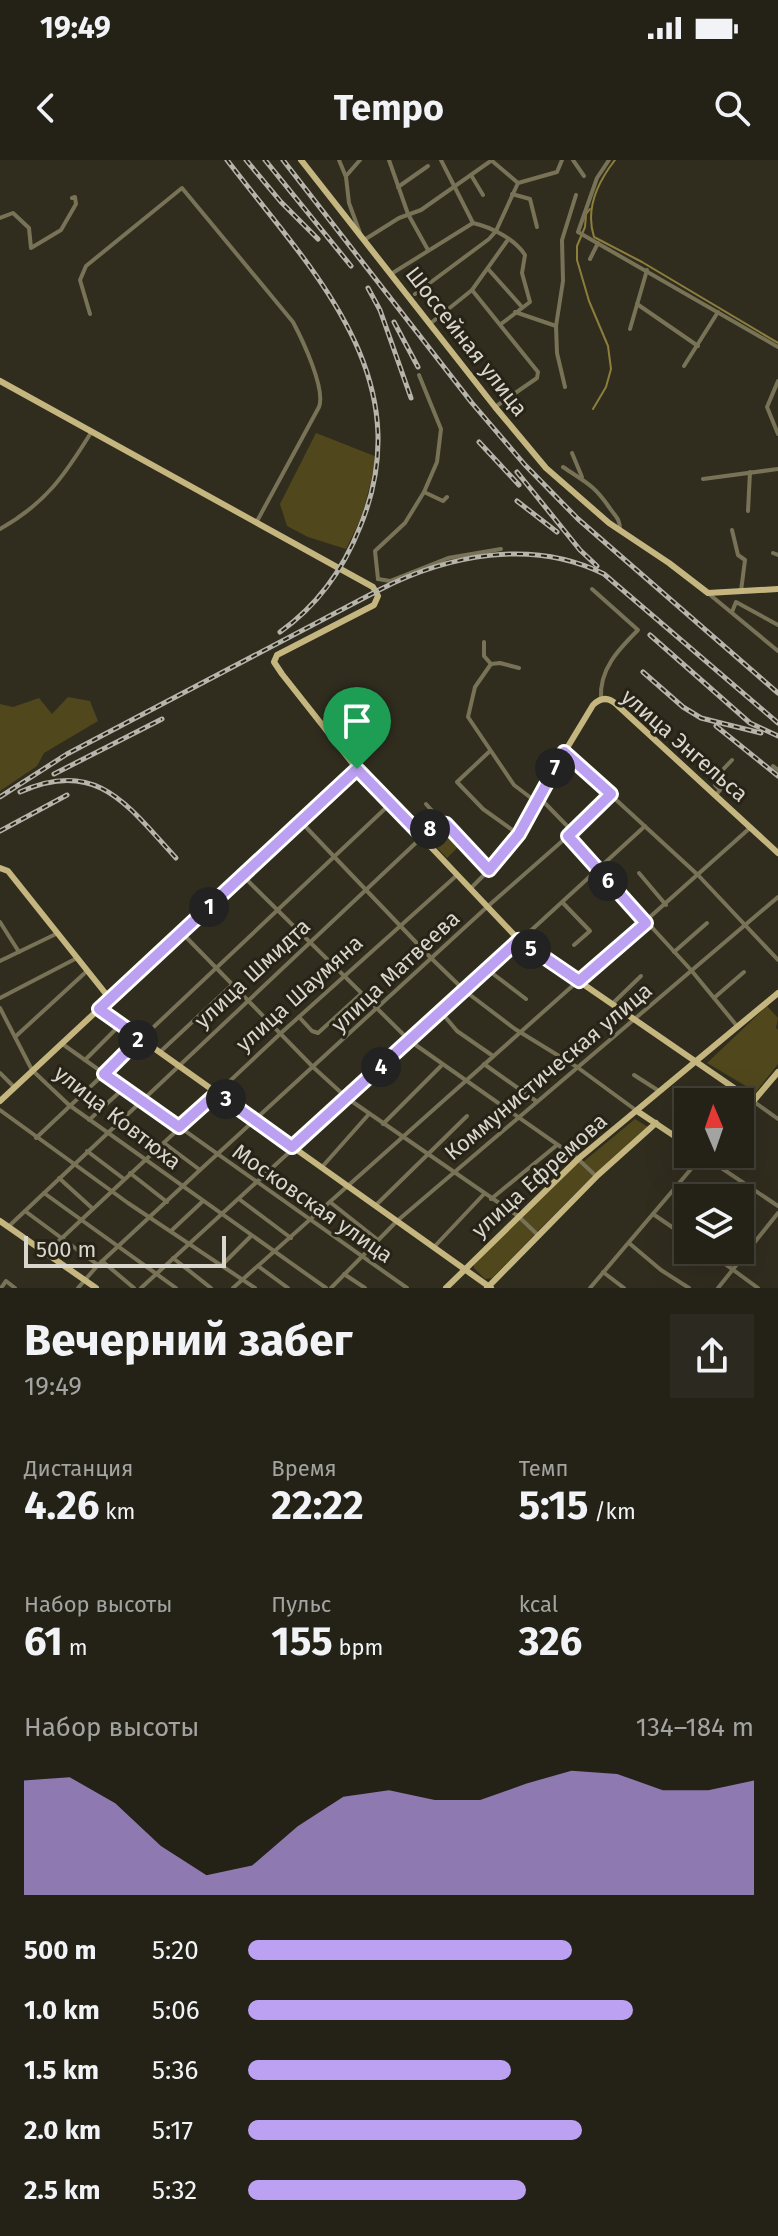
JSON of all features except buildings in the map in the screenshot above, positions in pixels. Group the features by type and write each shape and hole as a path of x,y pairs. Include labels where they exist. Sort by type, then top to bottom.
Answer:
{"main road":[{"name":"Шоссейная улица","path":"301,160 546,468 620,531 708,593"},
{"path":"0,381 373,587 378,596 374,605 277,655 274,662 278,669 357,769 519,940 734,1088"},
{"path":"708,593 778,589"},
{"path":"443,823 489,870 519,834 564,752 593,705 601,699"},
{"name":"улица Энгельса","path":"601,699 611,699 778,853"},
{"path":"0,1101 357,769"},
{"name":"улица Шмидта","path":"423,837 434,826 443,823"},
{"path":"1,868 8,871 110,999"},
{"name":"улица Ефремова","path":"446,1288 578,1159 778,993"},
{"path":"99,1009 489,1288"},
{"path":"754,1100 778,1072"},
{"path":"637,1111 674,1135"},
{"name":"улица Ефремова","path":"489,1288 596,1176 656,1123"},
{"path":"0,1221 96,1288"}],"street":[{"path":"339,160 346,177 349,203 362,237 421,210 491,160 518,183"},
{"path":"346,177 360,160"},
{"path":"389,160 408,214 428,250"},
{"path":"441,160 473,223 496,231 518,246 525,255 522,273 530,302 501,324"},
{"path":"415,294 489,239 496,231 518,183 557,172 562,160"},
{"path":"573,160 584,176"},
{"path":"609,160 597,178 578,229 778,347"},
{"path":"398,187 428,166"},
{"path":"471,175 483,195"},
{"path":"90,314 80,280 86,266 182,188 293,322 321,395 319,407 256,523"},
{"path":"512,194 530,199 537,227"},
{"path":"565,387 557,353 556,326 562,293 562,240 576,195"},
{"path":"0,218 13,213 29,228 31,248 61,230 76,204 75,197 72,198"},
{"path":"391,274 473,223"},
{"path":"430,324 472,290 507,241"},
{"path":"590,259 598,243"},
{"path":"488,269 522,307"},
{"path":"630,329 647,270"},
{"path":"472,290 538,372 537,378 495,407"},
{"path":"637,304 698,346"},
{"path":"515,312 556,326"},
{"path":"684,366 718,312"},
{"path":"373,587 378,579 375,551 405,523 424,492 437,462 441,429 419,375"},
{"path":"778,381 767,407 778,434"},
{"path":"0,529 25,515 46,497 62,479 92,431"},
{"path":"572,453 582,477"},
{"path":"563,467 582,477 601,493 620,519 620,531"},
{"path":"703,479 778,469"},
{"path":"748,511 750,472"},
{"path":"424,492 443,501 447,497"},
{"path":"732,530 738,555 745,560 732,612"},
{"path":"378,579 390,581 448,558 501,549"},
{"path":"592,589 637,631 617,650 606,671 601,699"},
{"path":"708,593 778,651"},
{"path":"736,602 778,625"},
{"path":"484,642 484,656 491,664"},
{"path":"519,668 491,664 475,687 468,717 514,785 537,799 570,834 737,1026"},
{"path":"490,751 457,782 483,809 519,834"},
{"path":"564,752 698,875 778,960"},
{"path":"716,795 720,790 715,785 715,778 732,760"},
{"name":"улица Матвеева","path":"78,1288 100,1263 200,1170 611,794"},
{"path":"36,1138 390,804"},
{"path":"426,804 443,823"},
{"path":"300,821 465,991 515,1029 577,1067 637,1111"},
{"path":"141,1288 645,826"},
{"path":"233,1288 751,827"},
{"name":"улица Шмидта","path":"8,1227 423,837"},
{"path":"471,888 489,870"},
{"path":"639,873 666,905"},
{"name":"улица Шаумяна","path":"46,1253 281,1033 458,874"},
{"path":"243,876 410,1041 578,1159 596,1176"},
{"name":"Коммунистическая улица","path":"329,1288 397,1221 778,897"},
{"path":"563,903 590,931 574,945"},
{"path":"0,922 19,952"},
{"path":"674,952 707,923"},
{"path":"0,961 58,933"},
{"path":"181,933 347,1098 518,1216 539,1236"},
{"path":"0,998 77,958"},
{"path":"488,970 526,999"},
{"path":"15,1037 87,971"},
{"path":"714,998 744,972"},
{"path":"612,1004 641,976"},
{"path":"160,1052 233,984"},
{"path":"299,1017 318,1033 361,994"},
{"name":"улица Ковтюха","path":"0,1008 32,1070 69,1105 329,1288"},
{"path":"441,1012 457,1031 493,1056"},
{"path":"85,1060 121,1024"},
{"name":"Московская улица","path":"61,1043 407,1288"},
{"path":"484,1064 536,1101"},
{"path":"383,1124 442,1065"},
{"path":"0,1073 14,1087"},
{"path":"634,1075 660,1092"},
{"path":"89,1120 124,1088"},
{"path":"754,1102 778,1119"},
{"path":"0,1110 111,1192 255,1288"},
{"path":"322,1167 369,1114"},
{"path":"375,1206 467,1116"},
{"path":"163,1143 200,1170"},
{"path":"491,1199 557,1145"},
{"path":"87,1151 124,1179"},
{"path":"590,1288 692,1168"},
{"path":"723,1168 778,1206"},
{"path":"130,1173 167,1202"},
{"path":"59,1178 92,1208"},
{"path":"44,1193 176,1288"},
{"path":"434,1247 484,1194"},
{"path":"239,1199 291,1238"},
{"path":"171,1231 203,1201"},
{"path":"330,1202 378,1240"},
{"path":"25,1211 134,1288"},
{"path":"718,1288 778,1213"},
{"path":"653,1214 674,1228"},
{"path":"222,1265 251,1236"},
{"path":"629,1243 689,1288"},
{"path":"173,1258 211,1288"},
{"path":"728,1264 758,1288"},
{"path":"258,1266 288,1288"},
{"path":"603,1272 624,1288"},
{"path":"344,1274 365,1288"},
{"path":"1,1288 6,1281 15,1288"}],"shaded area":[{"path":"316,433 377,457 362,516 346,549 308,537 287,526 280,504"},
{"path":"68,697 90,701 98,721 44,753 37,766 0,791 0,704 13,707 39,698 52,714"},
{"path":"444,827 461,844 447,858 426,836 434,828"},
{"path":"767,1006 778,1018 778,1064 756,1092 754,1088 707,1063"},
{"path":"635,1119 648,1127 597,1174 583,1162"},
{"path":"579,1162 594,1175 537,1232 521,1217"},
{"path":"519,1220 535,1234 492,1278 485,1279 474,1268 474,1262"}],"waterway":[{"path":"615,160 594,197 591,216 594,237 778,343"},
{"path":"590,209 577,246 577,260 589,301 608,346 611,369 606,387 593,409"}],"railway":[{"path":"227,160 292,243 348,328 367,374 377,421 376,472 353,543 328,586 294,622 280,632"},
{"path":"246,160 281,202 318,239"},
{"path":"265,160 351,266"},
{"path":"283,160 472,403 525,465 578,519 778,693"},
{"path":"368,288 380,310 411,398"},
{"path":"394,322 418,367"},
{"path":"479,442 519,485"},
{"path":"517,472 580,550 597,566"},
{"path":"517,501 557,532"},
{"path":"0,797 67,754 379,590 433,568 490,555 548,556 604,574 778,723"},
{"path":"650,635 750,723 778,736"},
{"path":"643,672 683,707 701,718 761,733"},
{"path":"54,774 162,719"},
{"path":"716,726 778,776"},
{"path":"20,792 47,783 70,780 91,784 109,792 126,805 176,858"},
{"path":"0,831 67,795"}],"route":[{"path":"564,752 611,794 568,836 646,923 579,981 519,940 292,1147 217,1093 179,1127 104,1074 140,1038 99,1009 357,769 423,837 439,823 446,824 489,870 519,834 564,752"}]}
